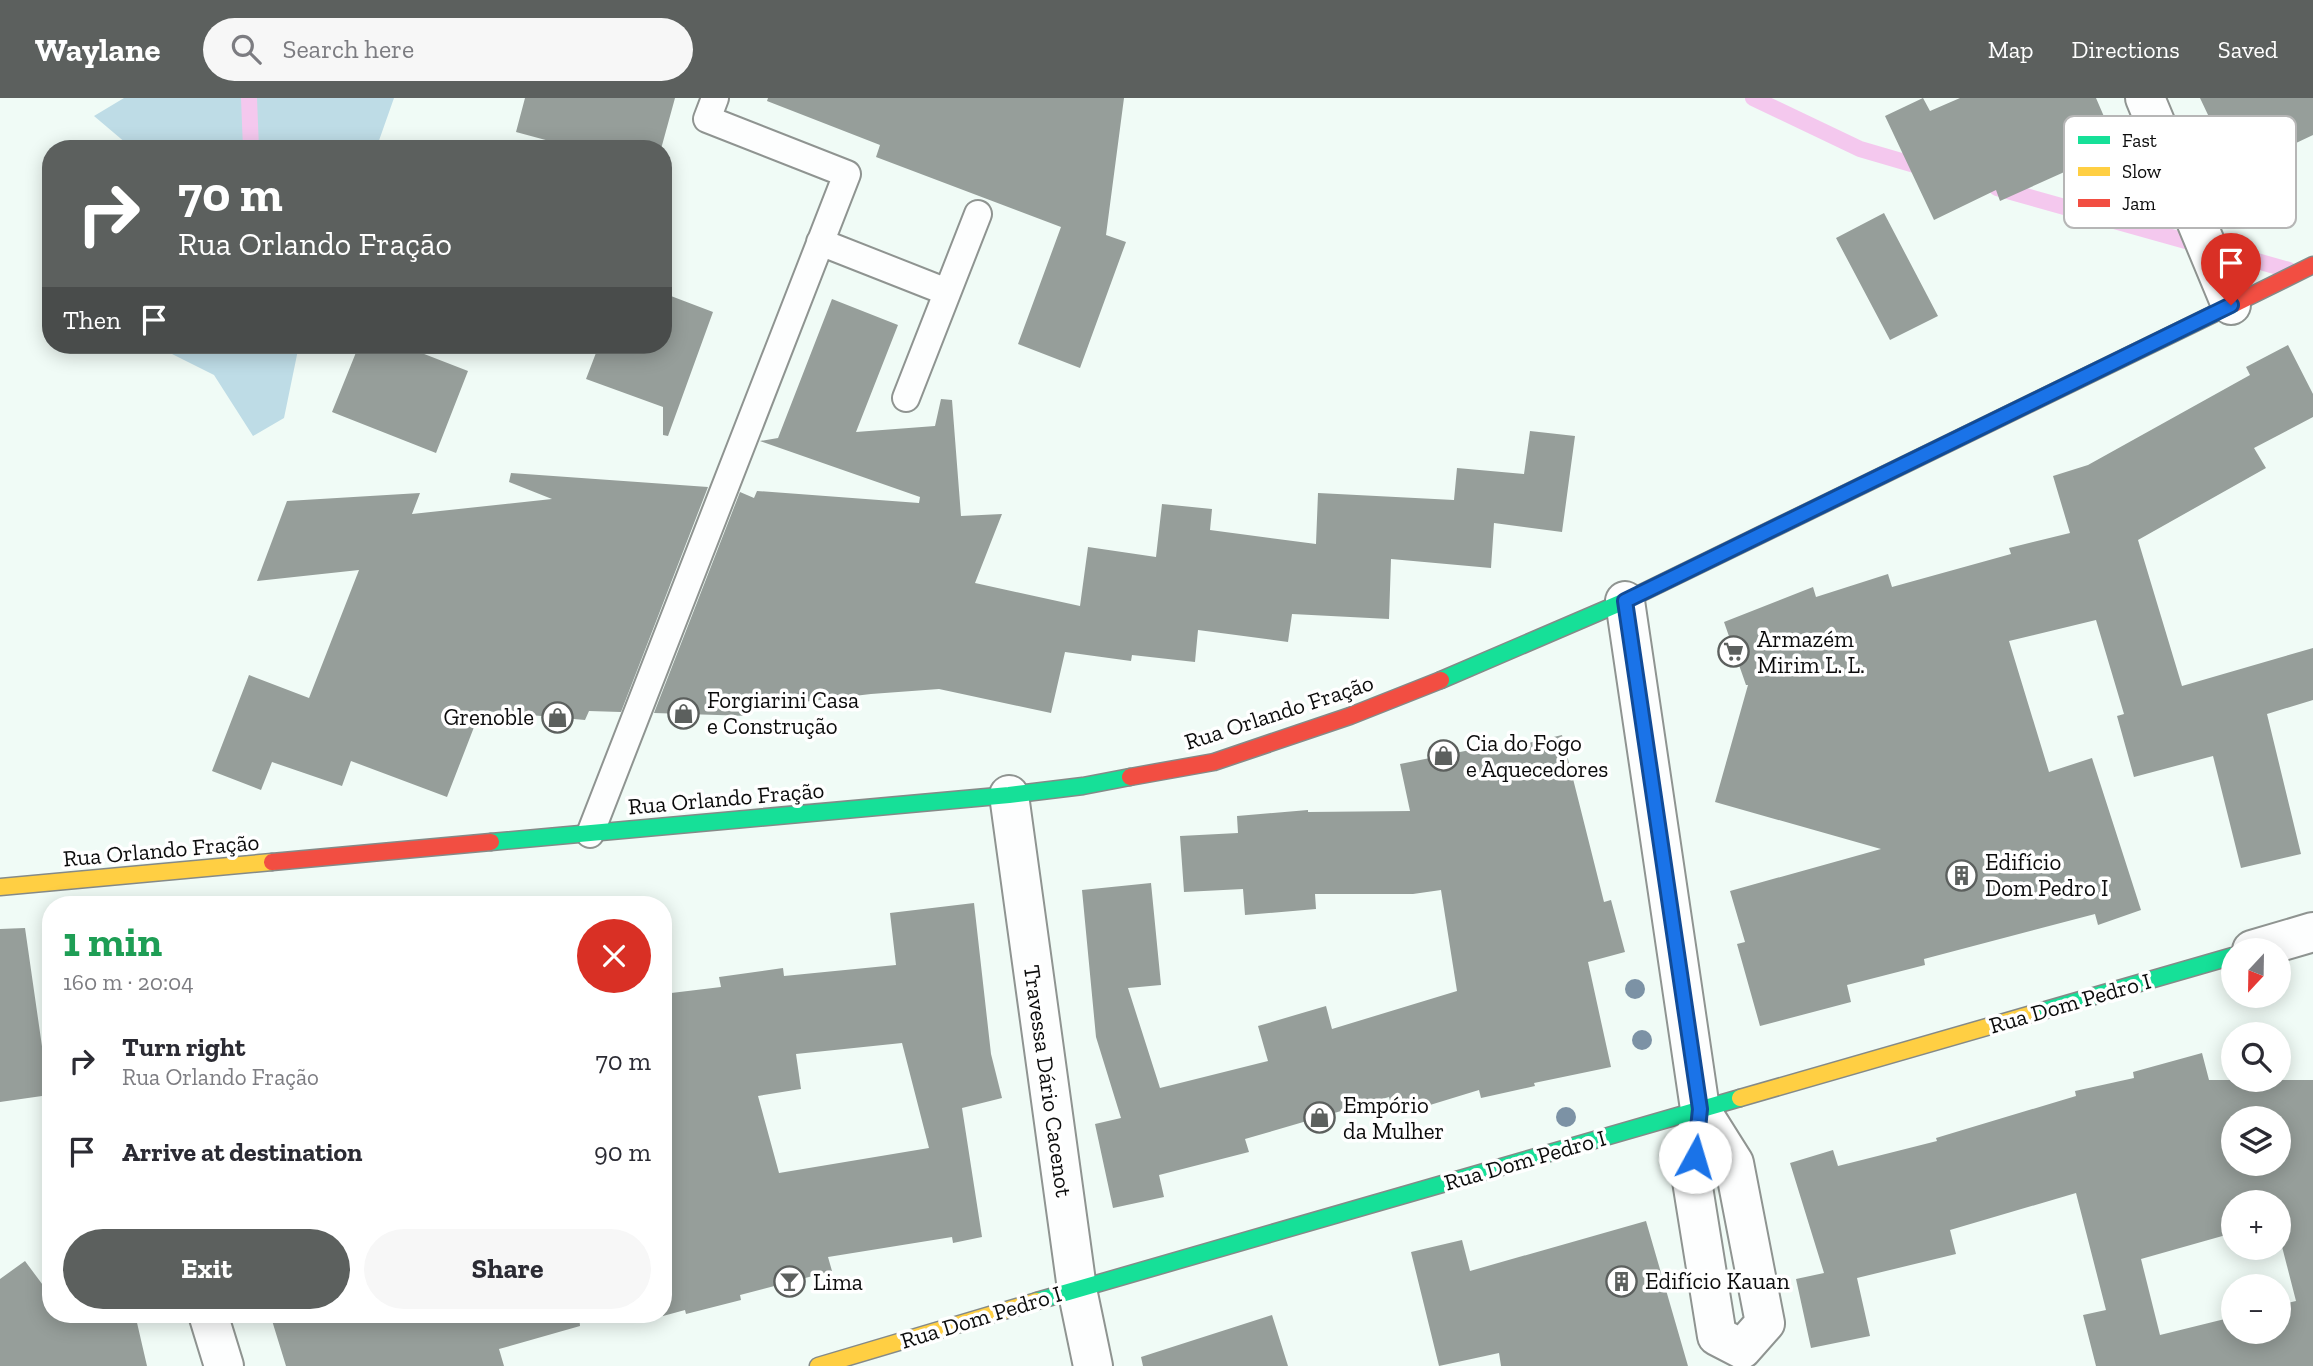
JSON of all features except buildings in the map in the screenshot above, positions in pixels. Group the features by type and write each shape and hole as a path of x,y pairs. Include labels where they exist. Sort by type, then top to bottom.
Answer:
{"street":[{"path":"2145,98 2152,116"},
{"path":"2199,228 2231,305"},
{"name":"Rua Orlando Fração","path":"0,887 77,893 590,834 1009,795 1083,786 1214,762 1350,716 1625,601 2313,265"},
{"path":"1625,601 1700,1109 1692,1181 1717,1336 1742,1349 1765,1324 1734,1163 1700,1109"},
{"name":"Travessa Dário Cacenot","path":"1009,795 1077,1289 1093,1366"},
{"path":"2291,938 2313,932"},
{"name":"Rua Dom Pedro I","path":"818,1366 2221,959"},
{"path":"211,1323 224,1366"}],"lane":[{"path":"590,834 847,174 707,119 715,98"},
{"path":"906,398 978,214"},
{"path":"820,242 947,292"}],"shaded area":[{"path":"124,98 394,98 379,140 122,140 94,116"},
{"path":"172,354 297,354 284,418 253,436 214,375"}],"waterway":[{"path":"249,98 251,140"},
{"path":"1753,98 1860,149 1925,168"},
{"path":"1997,188 2064,207"},
{"path":"2139,228 2289,270"}],"traffic: fast":[{"path":"1441,680 1625,601 2234,304"},
{"path":"491,842 1009,795 1130,777"},
{"path":"2032,1014 2221,959"},
{"path":"1037,1301 1740,1098"}],"traffic: slow":[{"path":"0,887 272,862"},
{"path":"1740,1098 2032,1014"},
{"path":"818,1366 1037,1301"}],"traffic: jam":[{"path":"2234,304 2313,265"},
{"path":"1130,777 1214,762 1350,716 1441,680"},
{"path":"272,862 491,842"}],"place":[{"name":"Armazém Mirim L. L.","path":"1734,652"},
{"name":"Forgiarini Casa e Construção","path":"684,713"},
{"name":"Grenoble","path":"557,717"},
{"name":"Cia do Fogo e Aquecedores","path":"1443,756"},
{"name":"Edifício Dom Pedro I","path":"1962,875"},
{"name":"Empório da Mulher","path":"1320,1118"},
{"name":"Edifício Kauan","path":"1622,1281"},
{"name":"Lima","path":"790,1282"}],"route":[{"path":"1695,1157 1700,1109 1625,601 2231,305"}]}
